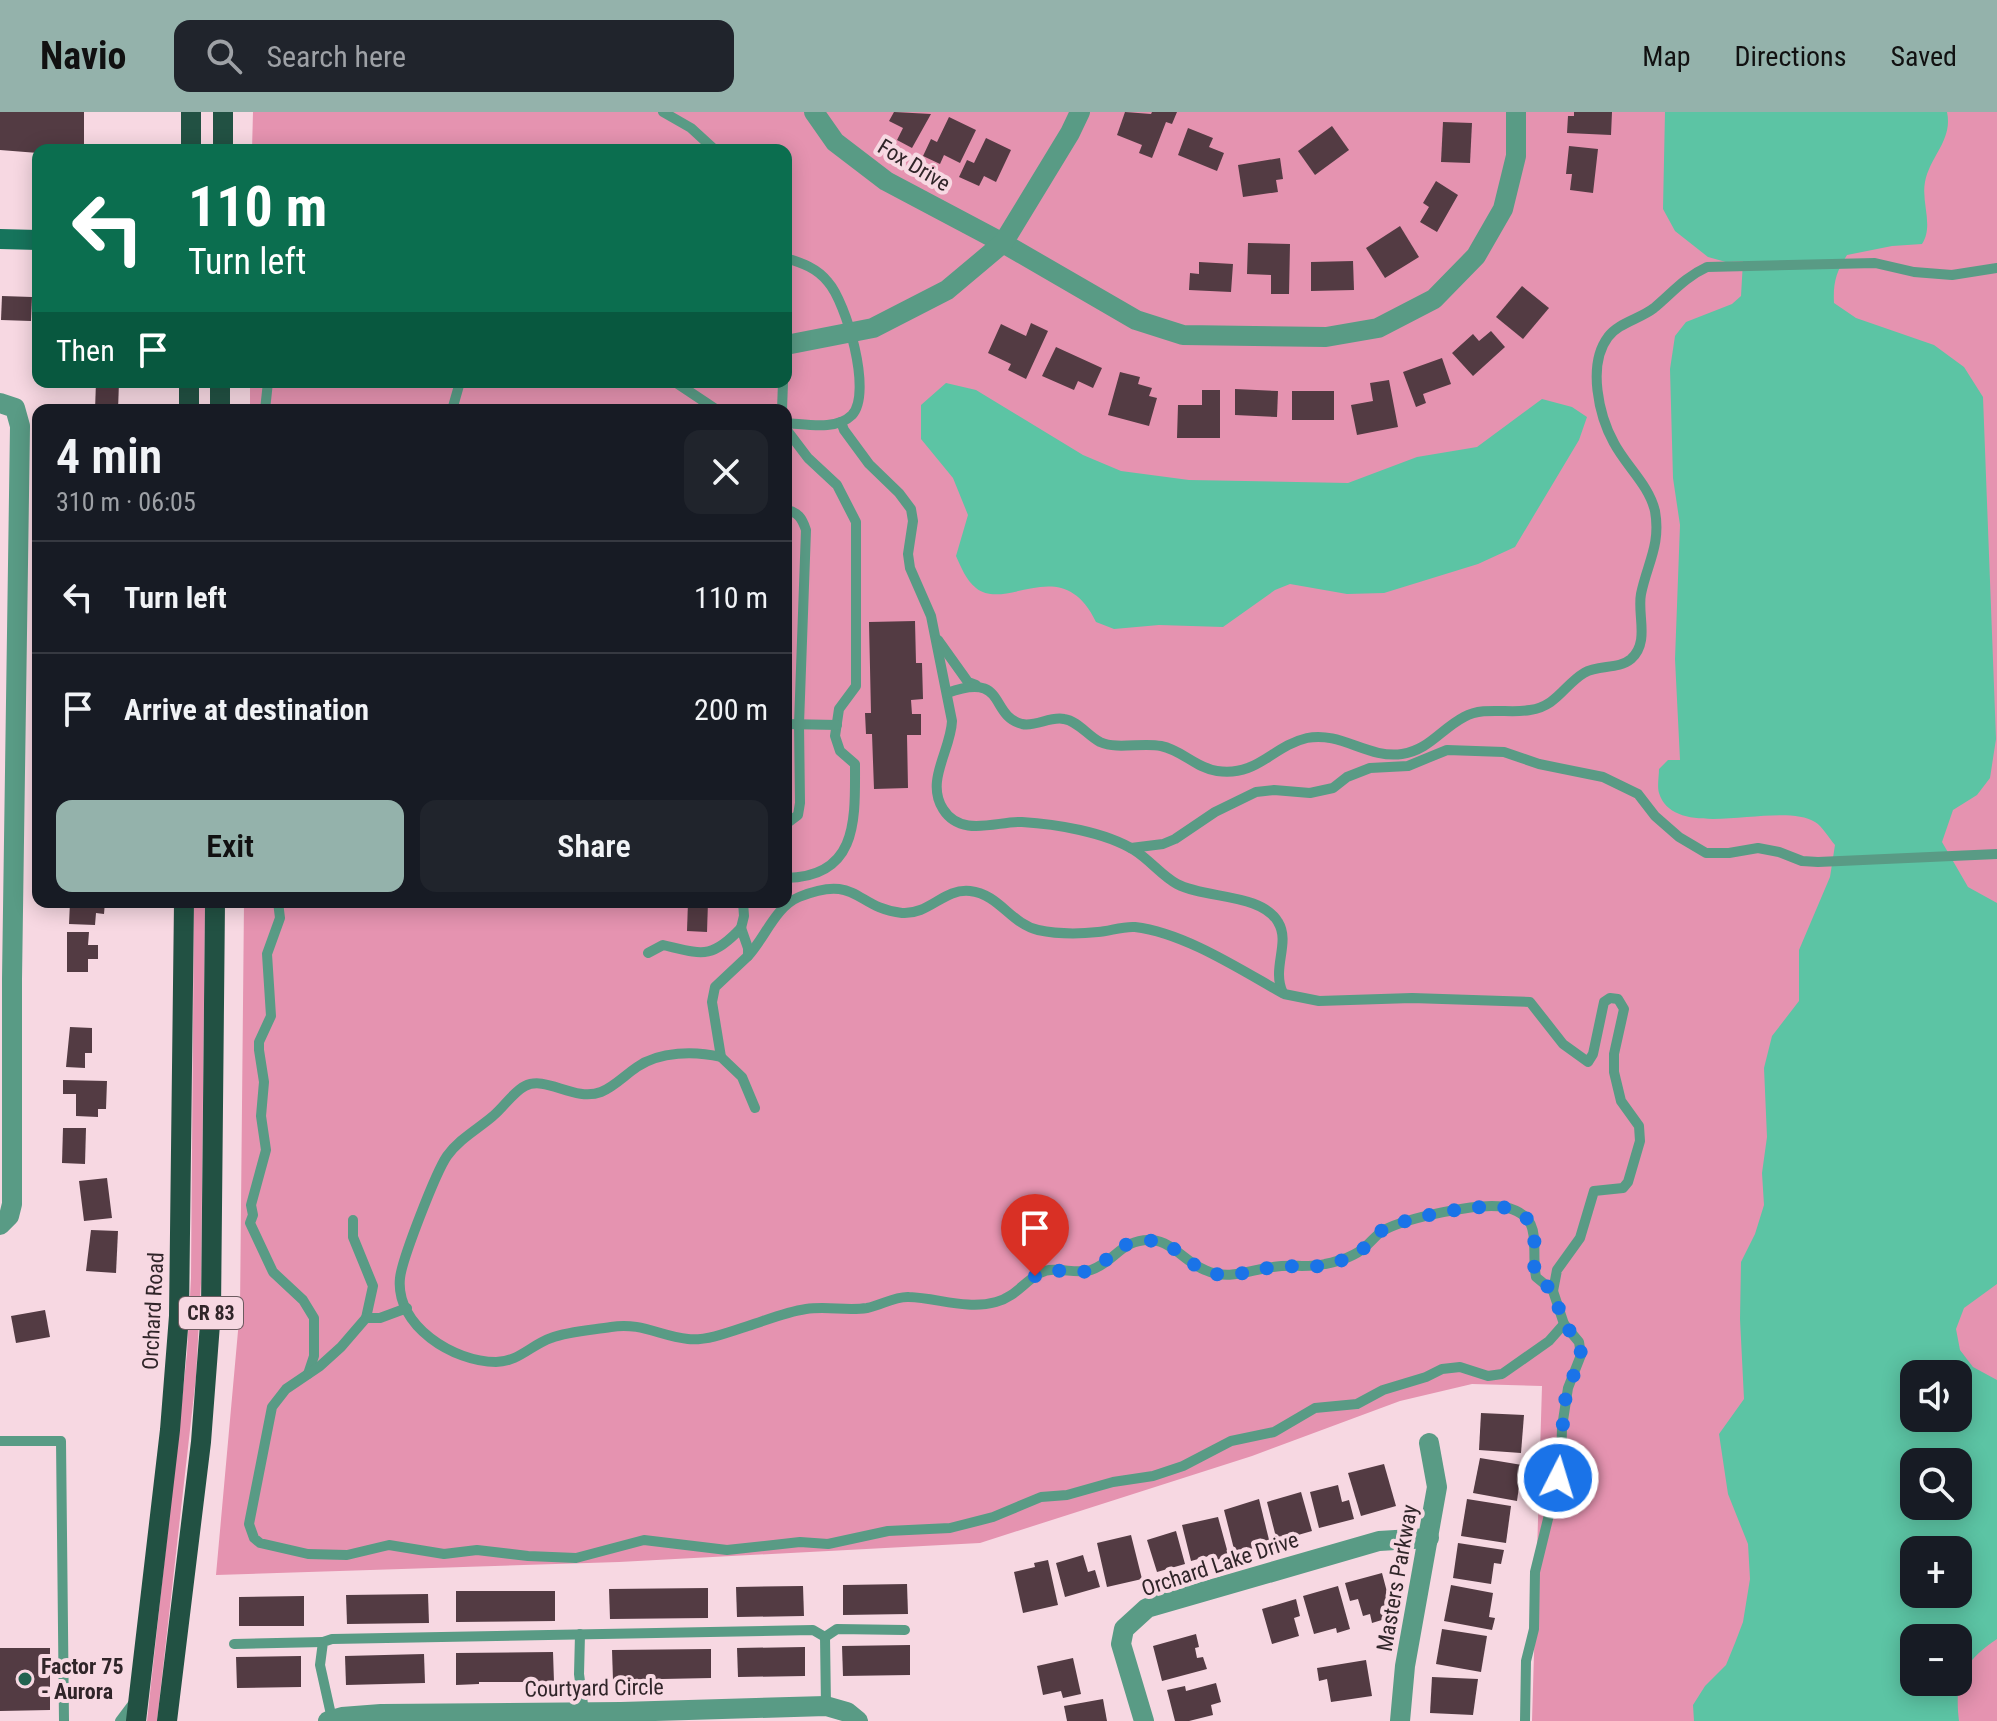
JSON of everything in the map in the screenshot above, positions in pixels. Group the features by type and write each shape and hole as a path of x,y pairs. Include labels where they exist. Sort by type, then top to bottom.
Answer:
{"main road":[{"path":"191,112 191,144"},
{"path":"223,112 223,144"},
{"name":"Orchard Road","path":"136,1721 170,1430 179,1316 184,908"},
{"name":"CR 83","path":"167,1721 201,1442 211,1311 215,908"}],"street":[{"name":"Fox Drive","path":"814,112 835,142 886,181 1003,243 1136,320 1183,335 1326,337 1378,328 1434,299 1476,256 1503,209 1516,156 1516,112"},
{"path":"792,344 873,328 947,290 1003,243 1080,112"},
{"path":"0,239 32,240"},
{"path":"0,403 15,408 20,426 6,978 12,1204 9,1216 0,1225"},
{"name":"Masters Parkway","path":"1400,1721 1405,1666 1437,1487 1429,1443"},
{"name":"Orchard Lake Drive","path":"1144,1721 1121,1644 1124,1629 1147,1608 1379,1541 1429,1538"},
{"name":"Courtyard Circle","path":"330,1720 381,1717 788,1715 826,1706 847,1712 858,1721"}],"lane":[{"path":"663,112 691,128 708,144"},
{"path":"792,260 819,272 831,285 850,333 861,387 859,403 852,415 841,422 792,426"},
{"path":"841,422 869,464 911,509 910,568 938,640 968,682 996,698 1010,716 1022,724 1063,718 1106,744 1160,746 1175,750 1203,767 1231,771 1257,765 1299,740 1323,736 1384,754 1403,754 1422,748 1465,716 1484,711 1539,708 1555,701 1587,671 1622,664 1630,660 1640,646 1641,594 1655,550 1657,525 1648,492 1624,460 1602,418 1598,386 1603,347 1613,332 1647,313 1707,267 1867,263 1952,275 1997,268"},
{"path":"684,388 708,404"},
{"path":"792,435 808,458 837,485 856,522 856,686 839,709 835,736 840,751 855,764 853,830 842,853 828,868 803,878 792,878"},
{"path":"792,511 802,519 806,530 799,724 800,803 798,815 792,820"},
{"path":"931,616 952,721 951,737 937,777 938,798 944,811 954,820 977,828 1020,822 1079,830 1131,848 1177,884 1217,897 1257,904 1279,923 1282,939 1277,981 1284,994"},
{"path":"947,693 962,686 981,687"},
{"path":"792,724 837,725"},
{"path":"1131,848 1163,844 1175,839 1215,812 1256,792 1310,793 1333,788 1347,777 1370,768 1408,766 1447,750 1504,752 1539,764 1603,777 1638,794 1655,816 1679,837 1706,853 1758,848 1802,861 1818,862 1997,854"},
{"path":"792,903 805,895 841,888 886,908 915,913 950,894 971,891 992,898 1022,923 1035,929 1058,933 1100,932 1131,927 1146,929 1206,950 1284,994 1319,1001 1399,998 1522,1000 1536,1007 1563,1044 1588,1062 1593,1054 1604,1002 1610,998 1622,1003 1624,1018 1614,1054 1614,1072 1621,1101 1639,1126 1639,1147 1628,1182 1623,1188 1594,1191 1580,1238 1557,1270 1553,1291 1564,1324 1579,1342 1581,1355 1568,1388 1562,1427 1561,1466 1535,1572 1534,1629 1526,1661 1525,1721"},
{"path":"279,908 280,918 267,954 272,1012 259,1042 264,1082 261,1116 266,1150 251,1205 253,1215 250,1223 273,1272 303,1300 314,1318 314,1356 307,1376"},
{"path":"743,908 741,928 748,956"},
{"path":"721,1057 712,994 721,980 748,956 783,908"},
{"path":"648,953 663,945 691,953 717,950 741,928"},
{"path":"755,1108 742,1077 721,1057 707,1054 646,1061 603,1091 586,1095 539,1083 519,1089 495,1115 456,1145 446,1158 400,1278 401,1294 412,1319 432,1340 466,1355 499,1362 512,1361 546,1339 618,1326 638,1325 693,1339 806,1309 879,1306 902,1297 963,1304 997,1302 1012,1296 1043,1271 1089,1271 1123,1246 1149,1240 1170,1246 1202,1269 1221,1275 1246,1274 1272,1267 1319,1266 1356,1254 1380,1232 1402,1223 1468,1207 1488,1206 1504,1207 1525,1215 1535,1237 1536,1277 1553,1291"},
{"path":"353,1220 353,1237 373,1286 366,1318 341,1347 276,1399 269,1416 267,1441 256,1476 256,1494 249,1524 254,1538 260,1543 308,1554 347,1555 389,1545 444,1554 477,1550 576,1558 644,1540 727,1550 800,1542 828,1544 888,1531 950,1528 993,1517 1041,1497 1067,1495 1168,1471 1231,1441 1274,1432 1315,1408 1357,1404 1383,1390 1442,1369 1460,1367 1488,1376 1502,1374 1549,1341 1564,1324"},
{"path":"366,1318 380,1318 407,1308"},
{"path":"0,1441 61,1441 64,1721"},
{"path":"825,1637 837,1629 905,1630"},
{"path":"234,1644 323,1642 332,1639 813,1630 825,1637"},
{"path":"580,1634 579,1674 584,1716"},
{"path":"825,1637 826,1706"},
{"path":"323,1642 320,1665 330,1720"},
{"path":"120,1721 139,1696"}],"shaded area":[{"path":"253,112 1997,112 1997,1721 1532,1721 1542,1386 1472,1384 1400,1401 1252,1456 980,1543 619,1562 216,1575 240,1309 244,908 792,908 792,404 250,404 250,388 792,388 792,144 252,144"},
{"path":"1665,112 1947,112 1947,131 1925,182 1927,230 1922,244 1847,255 1836,278 1834,303 1856,318 1934,345 1964,367 1983,397 1996,739 1990,778 1977,795 1953,810 1942,842 1968,887 1997,903 1997,1284 1964,1308 1956,1329 1960,1350 1968,1360 1900,1360 1900,1432 1972,1432 1972,1366 1997,1380 1997,1639 1972,1661 1972,1624 1900,1624 1900,1696 1958,1696 1959,1721 1694,1721 1693,1705 1705,1686 1726,1665 1735,1643 1743,1622 1750,1579 1748,1544 1728,1494 1719,1434 1744,1399 1741,1262 1755,1234 1764,1205 1762,1173 1767,1137 1764,1068 1772,1036 1799,1001 1799,950 1830,877 1835,845 1818,824 1799,817 1778,815 1706,819 1685,816 1669,808 1659,793 1659,769 1668,760 1680,760 1675,659 1680,525 1673,478 1670,369 1675,336 1686,322 1732,304 1741,296 1743,261 1726,262 1708,257 1675,231 1663,209"},
{"path":"946,383 976,390 1083,455 1121,471 1189,480 1348,483 1417,457 1477,447 1542,399 1572,407 1587,417 1579,440 1515,547 1478,564 1384,593 1347,594 1290,584 1275,590 1223,627 1159,625 1114,629 1096,622 1082,601 1067,590 1051,587 989,594 976,588 967,577 956,556 968,515 953,478 921,439 921,405"},
{"path":"194,908 205,908 201,1283 196,1377 157,1721 147,1721 187,1353 191,1278"}],"building":[{"path":"0,112 84,112 84,144 32,144 32,153 0,150"},
{"path":"894,112 931,114 912,148 897,140 903,128 889,121"},
{"path":"1125,112 1177,112 1172,124 1166,122 1152,158 1139,153 1142,145 1117,135"},
{"path":"1574,112 1612,112 1611,135 1567,133 1568,116 1574,116"},
{"path":"949,117 976,130 960,163 944,155 940,164 923,156 931,139 937,142"},
{"path":"1443,122 1472,123 1470,163 1441,162"},
{"path":"1332,126 1349,150 1315,175 1298,151"},
{"path":"1188,128 1213,138 1209,147 1224,153 1217,171 1178,155"},
{"path":"986,138 1011,150 996,182 984,176 979,186 959,177 967,160 974,163"},
{"path":"1569,146 1598,149 1593,193 1570,190 1572,174 1566,174"},
{"path":"1280,158 1283,179 1276,180 1278,192 1243,197 1238,165"},
{"path":"1436,181 1458,195 1437,232 1420,222 1429,207 1423,203"},
{"path":"1400,226 1419,257 1385,278 1366,248"},
{"path":"1248,243 1290,244 1289,294 1271,294 1271,275 1247,274"},
{"path":"1353,261 1354,290 1311,291 1311,262"},
{"path":"1199,262 1233,264 1231,292 1189,290 1190,273 1199,274"},
{"path":"1522,286 1549,308 1523,339 1496,317"},
{"path":"2,296 32,297 31,321 1,320"},
{"path":"1031,323 1048,331 1026,379 1008,370 1011,364 988,353 1001,324 1026,336"},
{"path":"1491,331 1505,347 1473,376 1452,353 1473,334 1479,341"},
{"path":"1056,347 1102,368 1093,388 1078,381 1074,390 1042,376"},
{"path":"1442,358 1451,384 1423,394 1426,403 1416,407 1403,372"},
{"path":"1120,372 1140,377 1138,384 1152,388 1149,396 1157,398 1149,426 1108,415"},
{"path":"1389,380 1398,427 1357,435 1351,405 1373,401 1370,383"},
{"path":"96,388 119,388 118,404 95,404"},
{"path":"1235,389 1278,391 1277,417 1235,415"},
{"path":"1202,390 1220,390 1220,438 1177,438 1178,405 1202,405"},
{"path":"1292,391 1334,391 1334,420 1292,420"},
{"path":"915,621 916,663 922,663 923,699 911,700 912,714 921,714 921,735 907,735 908,788 874,789 872,734 866,734 865,713 871,713 869,622"},
{"path":"70,908 104,908 104,914 96,913 95,925 69,924"},
{"path":"688,908 708,908 707,932 687,931"},
{"path":"67,932 89,932 88,945 98,945 98,959 88,959 88,972 67,972"},
{"path":"70,1027 92,1028 92,1053 85,1053 85,1068 66,1067"},
{"path":"63,1080 107,1081 106,1109 98,1109 98,1117 76,1116 76,1094 63,1094"},
{"path":"63,1128 86,1128 85,1164 62,1163"},
{"path":"107,1178 112,1218 84,1221 79,1181"},
{"path":"91,1230 118,1231 116,1273 86,1271"},
{"path":"45,1310 50,1337 16,1343 11,1316"},
{"path":"1481,1413 1524,1415 1521,1453 1479,1450"},
{"path":"1480,1458 1522,1465 1517,1501 1473,1493"},
{"path":"1384,1464 1396,1506 1361,1516 1348,1473"},
{"path":"1338,1485 1342,1502 1349,1500 1354,1519 1319,1528 1310,1492"},
{"path":"1301,1492 1312,1531 1277,1541 1267,1502"},
{"path":"1259,1499 1270,1544 1235,1553 1224,1510"},
{"path":"1467,1499 1511,1506 1506,1543 1461,1536"},
{"path":"1218,1517 1229,1557 1211,1561 1209,1556 1191,1561 1182,1525"},
{"path":"1176,1531 1185,1564 1157,1572 1147,1540"},
{"path":"1131,1535 1142,1579 1107,1587 1097,1543"},
{"path":"1458,1543 1504,1550 1501,1564 1494,1563 1491,1584 1453,1578"},
{"path":"1083,1555 1088,1572 1095,1570 1100,1587 1065,1597 1056,1563"},
{"path":"1048,1560 1058,1605 1023,1613 1014,1572"},
{"path":"1382,1573 1391,1607 1383,1609 1385,1619 1372,1623 1370,1614 1363,1616 1358,1599 1350,1601 1345,1583"},
{"path":"907,1584 908,1614 843,1615 843,1585"},
{"path":"1451,1585 1493,1593 1489,1617 1495,1618 1492,1630 1444,1621"},
{"path":"803,1586 804,1616 737,1617 736,1587"},
{"path":"1338,1586 1350,1629 1337,1633 1336,1628 1314,1634 1303,1596"},
{"path":"708,1588 708,1618 610,1619 609,1589"},
{"path":"456,1591 555,1591 555,1621 456,1622"},
{"path":"428,1594 429,1623 347,1624 346,1595"},
{"path":"304,1596 304,1626 239,1626 239,1597"},
{"path":"1296,1599 1300,1616 1294,1618 1299,1636 1272,1644 1262,1609"},
{"path":"1442,1629 1487,1636 1481,1672 1436,1664"},
{"path":"1196,1634 1199,1647 1195,1648 1197,1658 1203,1657 1207,1669 1162,1681 1153,1646"},
{"path":"910,1645 910,1675 843,1676 842,1646"},
{"path":"805,1647 805,1676 738,1677 737,1648"},
{"name":"Factor 75 - Aurora","path":"0,1648 50,1648 50,1710 0,1711"},
{"path":"711,1649 711,1678 613,1680 612,1650"},
{"path":"553,1652 554,1682 456,1685 456,1653"},
{"path":"424,1654 425,1683 346,1685 345,1656"},
{"path":"301,1656 301,1687 237,1688 236,1657"},
{"path":"1073,1658 1081,1694 1063,1698 1061,1691 1043,1695 1037,1666"},
{"path":"1366,1660 1372,1696 1331,1702 1327,1679 1319,1681 1317,1668"},
{"path":"1432,1677 1478,1679 1473,1715 1430,1713"},
{"path":"1216,1683 1221,1702 1211,1705 1213,1715 1175,1721 1167,1690 1185,1686 1186,1691"},
{"path":"1103,1699 1107,1721 1067,1721 1064,1706"}],"place":[{"name":"Factor 75 - Aurora","path":"25,1679"}],"route":[{"path":"1035,1276 1049,1270 1089,1271 1123,1246 1149,1240 1170,1246 1202,1269 1221,1275 1246,1274 1272,1267 1319,1266 1356,1254 1380,1232 1402,1223 1468,1207 1504,1207 1525,1215 1534,1230 1536,1277 1553,1291 1564,1324 1581,1348 1580,1361 1565,1401 1558,1478"}]}
